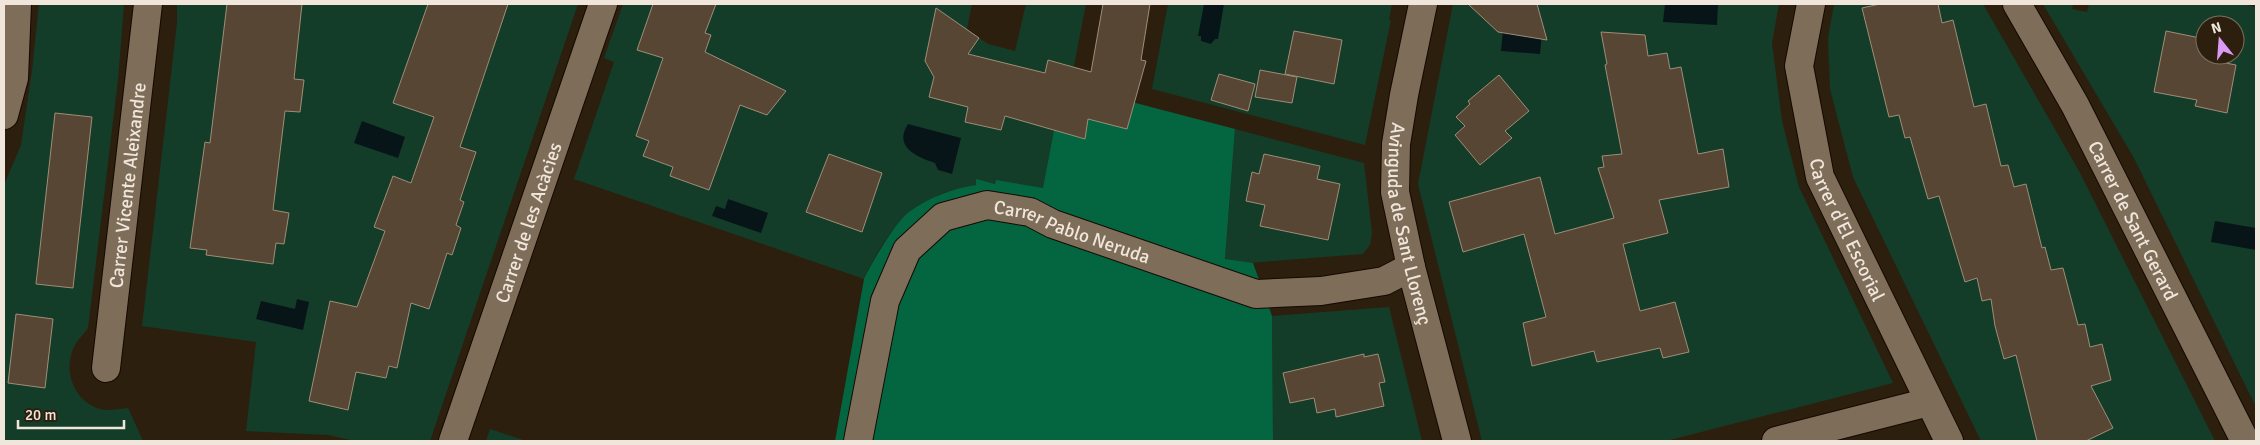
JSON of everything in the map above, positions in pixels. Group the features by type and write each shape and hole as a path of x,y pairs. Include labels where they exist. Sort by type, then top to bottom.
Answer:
{"street":[{"path":"4,115 14,78 17,4"},
{"name":"Carrer Vicente Aleixandre","path":"106,368 148,4"},
{"name":"Carrer de les Acàcies","path":"453,441 603,4"},
{"name":"Avinguda de Sant Llorenç","path":"1423,4 1396,144 1395,192 1411,267 1457,441"},
{"name":"Carrer d'El Escorial","path":"1811,4 1799,66 1820,177 1948,441"},
{"name":"Carrer de Sant Gerard","path":"2017,4 2075,105 2245,441"},
{"name":"Carrer Pablo Neruda","path":"858,441 884,301 907,250 943,218 986,205 1030,212 1053,224 1256,294 1321,291 1384,281 1411,267"},
{"path":"1776,441 1930,402"}],"green space":[{"path":"39,4 124,4 118,80 88,328 74,347 71,356 70,374 76,391 89,404 105,410 128,408 143,441 4,441 4,185 21,145 32,71"},
{"path":"177,4 578,4 430,441 355,441 328,435 246,431 256,342 142,326 177,23"},
{"path":"623,4 972,4 967,29 988,44 1015,51 1026,4 1086,4 1070,86 1157,109 1127,222 996,181 995,184 976,180 976,185 956,189 938,196 907,216 883,244 864,279 574,179 614,62 604,58"},
{"path":"1168,4 1392,4 1389,20 1391,20 1365,145 1152,89"},
{"path":"1453,4 1779,4 1772,43 1782,121 1799,187 1893,383 1666,441 1482,441 1418,184"},
{"path":"1834,4 1983,4 2079,171 2215,441 1981,441 1853,177 1830,89 1828,38"},
{"path":"2043,4 2073,4 2072,9 2087,12 2089,4 2241,4 2256,7 2256,407 2134,158"},
{"path":"1063,84 1235,129 1225,259 1253,263 1272,316 1273,441 835,441 864,279 884,243 903,217 909,212 941,194 976,185 976,179 995,184 996,180 1043,188"},
{"path":"1235,129 1364,163 1372,233 1370,245 1363,254 1249,263 1225,260"},
{"path":"1389,307 1422,441 1273,441 1272,316"},
{"path":"490,429 526,441 486,441"}],"shaded area":[{"path":"1204,4 1224,4 1218,39 1215,39 1211,44 1201,41 1201,36 1198,36"},
{"path":"1665,4 1718,4 1717,25 1663,22"},
{"path":"1503,30 1542,33 1540,54 1501,51"},
{"path":"362,121 405,137 398,158 354,143"},
{"path":"908,124 961,138 952,174 938,170 935,163 921,158 909,150 903,139"},
{"path":"728,199 768,213 761,233 712,216 716,206 725,209"},
{"path":"2215,221 2256,228 2256,250 2211,242"},
{"path":"297,299 309,302 303,330 256,319 261,301 295,309"}],"building":[{"path":"227,4 302,4 294,79 304,80 300,112 285,111 273,210 289,213 284,244 276,243 273,264 206,255 207,250 190,248 205,142 210,143"},
{"path":"428,4 508,4 460,147 476,152 460,200 464,202 456,225 461,228 452,255 447,253 429,309 411,303 397,368 389,366 386,378 356,372 348,410 309,401 330,301 357,307 385,231 374,227 393,176 411,183 434,117 393,103"},
{"path":"653,4 716,4 705,33 711,35 705,52 786,91 767,115 740,105 709,190 670,176 673,167 643,156 649,141 636,136 663,58 637,50"},
{"path":"1103,4 1150,4 1141,60 1146,61 1127,129 1088,119 1085,139 1005,116 1001,130 965,122 968,107 929,97 934,77 925,61 936,8 979,38 968,54 1045,73 1048,60 1091,72"},
{"path":"1468,4 1537,4 1547,40 1498,32"},
{"path":"1880,4 1938,4 1942,23 1953,20 1974,107 1986,104 2001,166 2008,165 2014,187 2026,184 2042,248 2045,247 2051,270 2063,268 2078,325 2085,324 2090,347 2102,344 2111,380 2091,386 2113,428 2086,441 2037,441 2016,355 2004,359 1995,326 1991,299 1982,301 1977,278 1965,282 1939,196 1928,199 1910,137 1905,138 1899,115 1889,117 1862,8"},
{"path":"1294,31 1342,40 1334,84 1285,74"},
{"path":"2166,31 2195,37 2195,65 2236,65 2227,113 2195,106 2197,100 2154,92"},
{"path":"1601,32 1645,35 1648,56 1667,53 1670,69 1681,67 1698,154 1723,149 1729,187 1659,200 1668,233 1623,244 1640,311 1675,302 1689,352 1663,358 1660,348 1597,362 1594,351 1532,366 1523,323 1546,317 1524,234 1463,252 1449,202 1540,177 1555,234 1614,218 1598,168 1604,167 1602,156 1622,154 1605,65 1607,64"},
{"path":"1260,70 1297,77 1292,103 1255,97"},
{"path":"1219,74 1255,84 1248,111 1211,100"},
{"path":"1499,75 1529,111 1505,131 1512,138 1480,165 1455,135 1465,126 1456,117 1470,104 1468,101"},
{"path":"55,113 92,117 73,288 36,284"},
{"path":"829,154 882,173 862,232 806,212"},
{"path":"1264,154 1320,166 1317,179 1340,184 1328,240 1260,226 1265,205 1246,201 1252,172 1259,174"},
{"path":"16,314 53,319 45,388 8,383"},
{"path":"1364,354 1364,357 1378,354 1385,382 1379,383 1384,406 1336,417 1335,409 1317,413 1314,398 1290,403 1283,373"}]}
